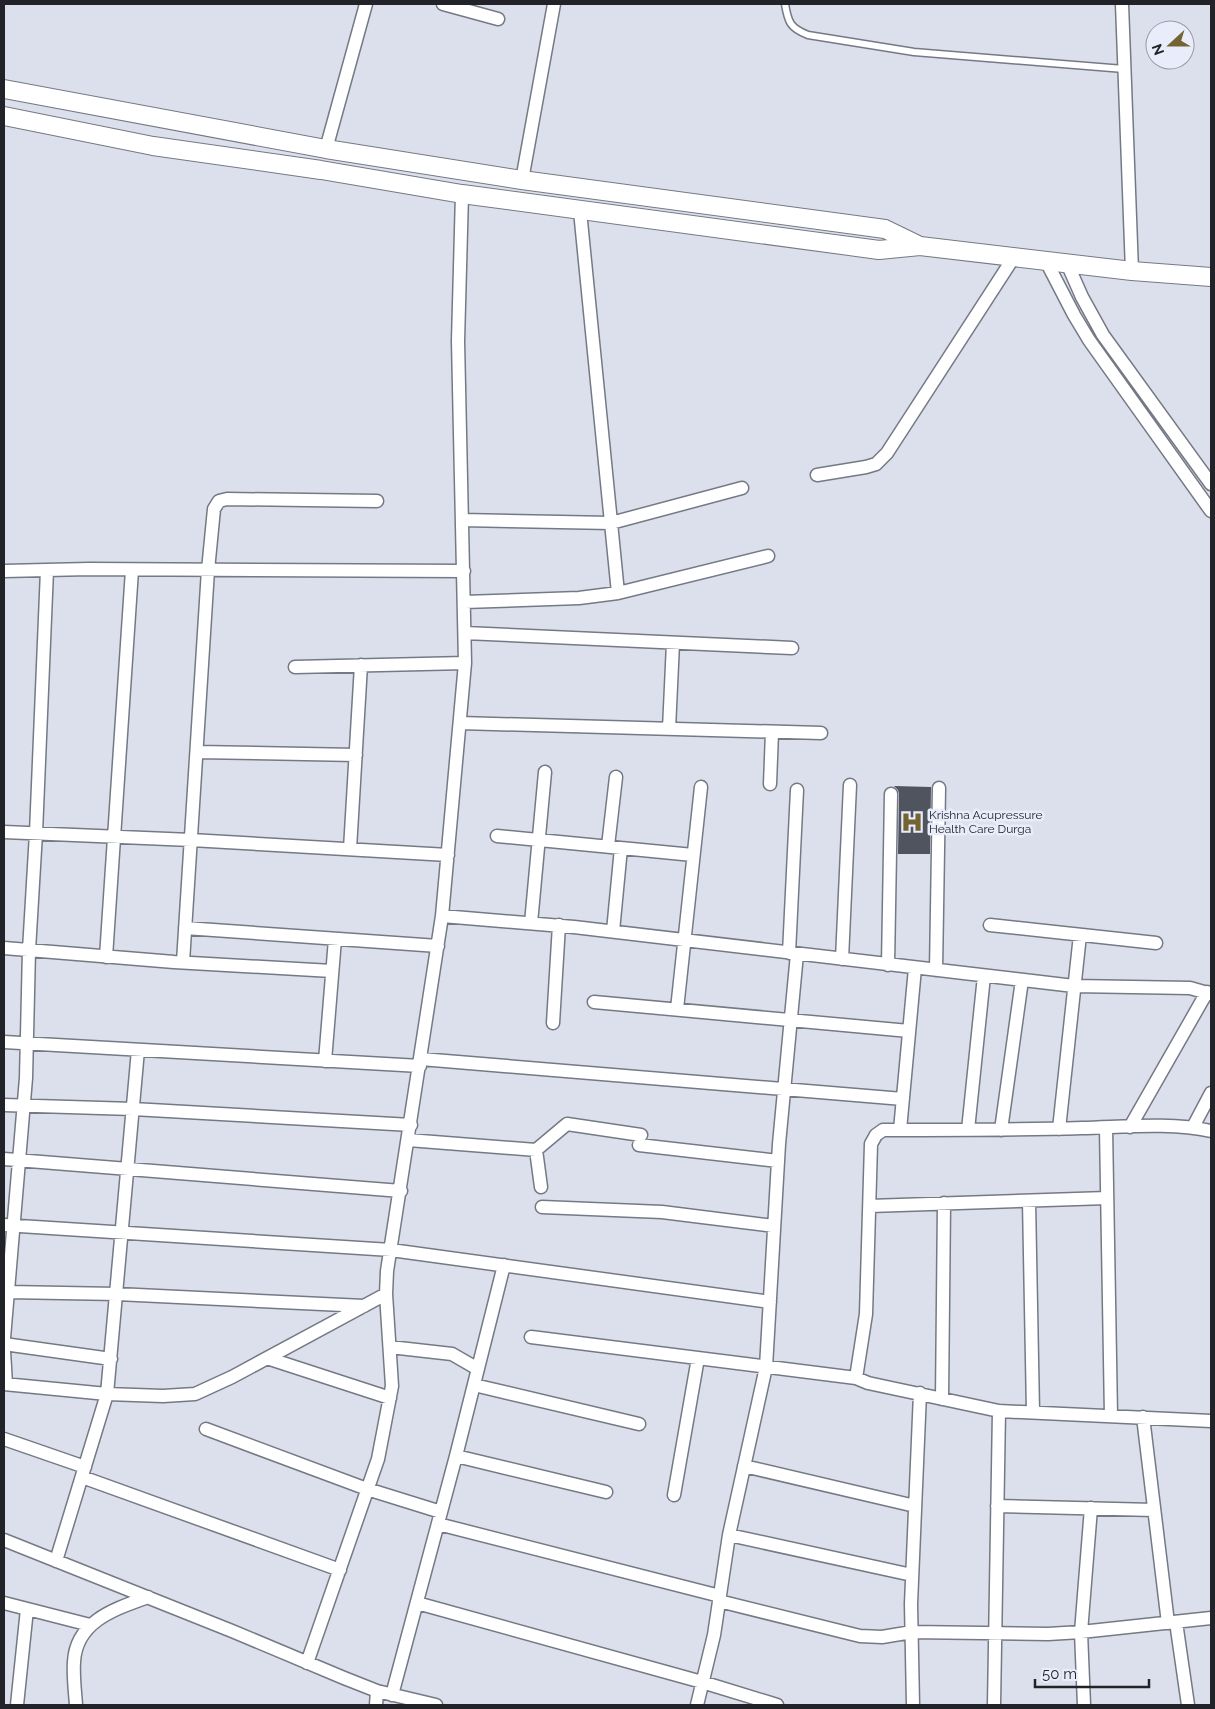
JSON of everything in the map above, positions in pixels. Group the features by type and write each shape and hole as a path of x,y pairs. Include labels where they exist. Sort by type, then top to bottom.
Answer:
{"main road":[{"path":"4,89 326,150 522,180 885,229 920,246"},
{"path":"4,116 153,146 321,170 462,194 580,211 878,250 920,246 1132,271 1211,277"}],"street":[{"path":"326,150 366,4"},
{"path":"443,4 498,19"},
{"path":"522,180 554,4"},
{"path":"1122,4 1132,271"},
{"path":"307,1663 378,1459 390,1398 392,1386 386,1294 391,1250 442,916 465,663 458,341 462,194"},
{"path":"580,211 618,593"},
{"path":"817,475 876,464 887,453 1014,257"},
{"path":"1046,261 1089,340 1211,511"},
{"path":"1067,263 1082,297 1103,335 1211,484"},
{"path":"462,520 611,523 742,488"},
{"path":"183,962 208,570 214,509 219,501 227,499 377,501"},
{"path":"464,602 579,598 618,593 768,556"},
{"path":"4,1338 8,1226 19,1160 23,1107 47,570"},
{"path":"106,956 132,570"},
{"path":"4,571 464,570"},
{"path":"465,633 792,648"},
{"path":"669,729 673,643"},
{"path":"295,666 465,663"},
{"path":"350,849 361,665"},
{"path":"460,723 821,734"},
{"path":"770,784 772,732"},
{"path":"197,752 356,755"},
{"path":"531,923 545,772"},
{"path":"613,932 616,777"},
{"path":"842,959 850,785"},
{"path":"677,1009 700,788"},
{"path":"936,970 939,788"},
{"path":"697,1705 714,1635 729,1535 766,1367 778,1160 791,1019 797,790"},
{"path":"888,965 891,794"},
{"path":"4,832 191,840 448,855"},
{"path":"498,836 693,855"},
{"path":"442,916 559,925 1074,986 1190,988 1209,993 1130,1127"},
{"path":"553,1023 559,925"},
{"path":"990,925 1156,943"},
{"path":"185,928 438,946"},
{"path":"1059,1129 1080,935"},
{"path":"325,1061 335,939"},
{"path":"4,948 332,971"},
{"path":"900,1130 915,968"},
{"path":"968,1130 984,976"},
{"path":"1001,1130 1022,980"},
{"path":"594,1002 909,1031"},
{"path":"4,1042 325,1061 420,1063 903,1099"},
{"path":"56,1561 107,1394 138,1050"},
{"path":"1193,1127 1211,1093"},
{"path":"4,1105 134,1109 411,1125"},
{"path":"408,1140 536,1150 567,1124 640,1140 778,1160"},
{"path":"856,1378 866,1314 871,1144 876,1135 883,1130 1193,1127 1211,1131"},
{"path":"1106,1128 1111,1416"},
{"path":"536,1150 541,1187"},
{"path":"4,1159 401,1191"},
{"path":"870,1206 1107,1198"},
{"path":"1029,1200 1033,1412"},
{"path":"942,1399 944,1203"},
{"path":"542,1207 662,1212 774,1226"},
{"path":"8,1226 391,1250 770,1302"},
{"path":"392,1695 456,1456 504,1266"},
{"path":"7,1286 117,1294 364,1306"},
{"path":"4,1351 5,1384 107,1394 163,1396 195,1394 267,1358 386,1294"},
{"path":"531,1337 856,1378 868,1383 998,1411 1211,1421"},
{"path":"4,1344 111,1359"},
{"path":"390,1347 452,1354 478,1369"},
{"path":"267,1358 390,1398"},
{"path":"674,1495 698,1358"},
{"path":"474,1385 639,1424"},
{"path":"913,1705 912,1575 920,1393"},
{"path":"994,1705 998,1411"},
{"path":"1144,1417 1154,1510 1172,1623 1188,1705"},
{"path":"206,1429 439,1518 719,1599 860,1636 882,1637 912,1632 1048,1634 1211,1618"},
{"path":"4,1439 84,1472 340,1570"},
{"path":"456,1456 606,1492"},
{"path":"744,1466 915,1506"},
{"path":"997,1506 1154,1510"},
{"path":"1084,1705 1081,1632 1091,1508"},
{"path":"729,1535 912,1575"},
{"path":"4,1540 377,1691 436,1705"},
{"path":"76,1705 75,1652 90,1625 114,1609 148,1597"},
{"path":"417,1602 777,1705"},
{"path":"4,1603 90,1625"},
{"path":"17,1705 28,1609"},
{"path":"376,1705 377,1691"}],"lane":[{"path":"785,4 787,18 794,29 808,35 914,52 1124,69"}],"building":[{"path":"894,786 931,787 930,854 898,854 899,794"}],"place":[{"name":"Krishna Acupressure Health Care Durga","path":"912,822"}]}
